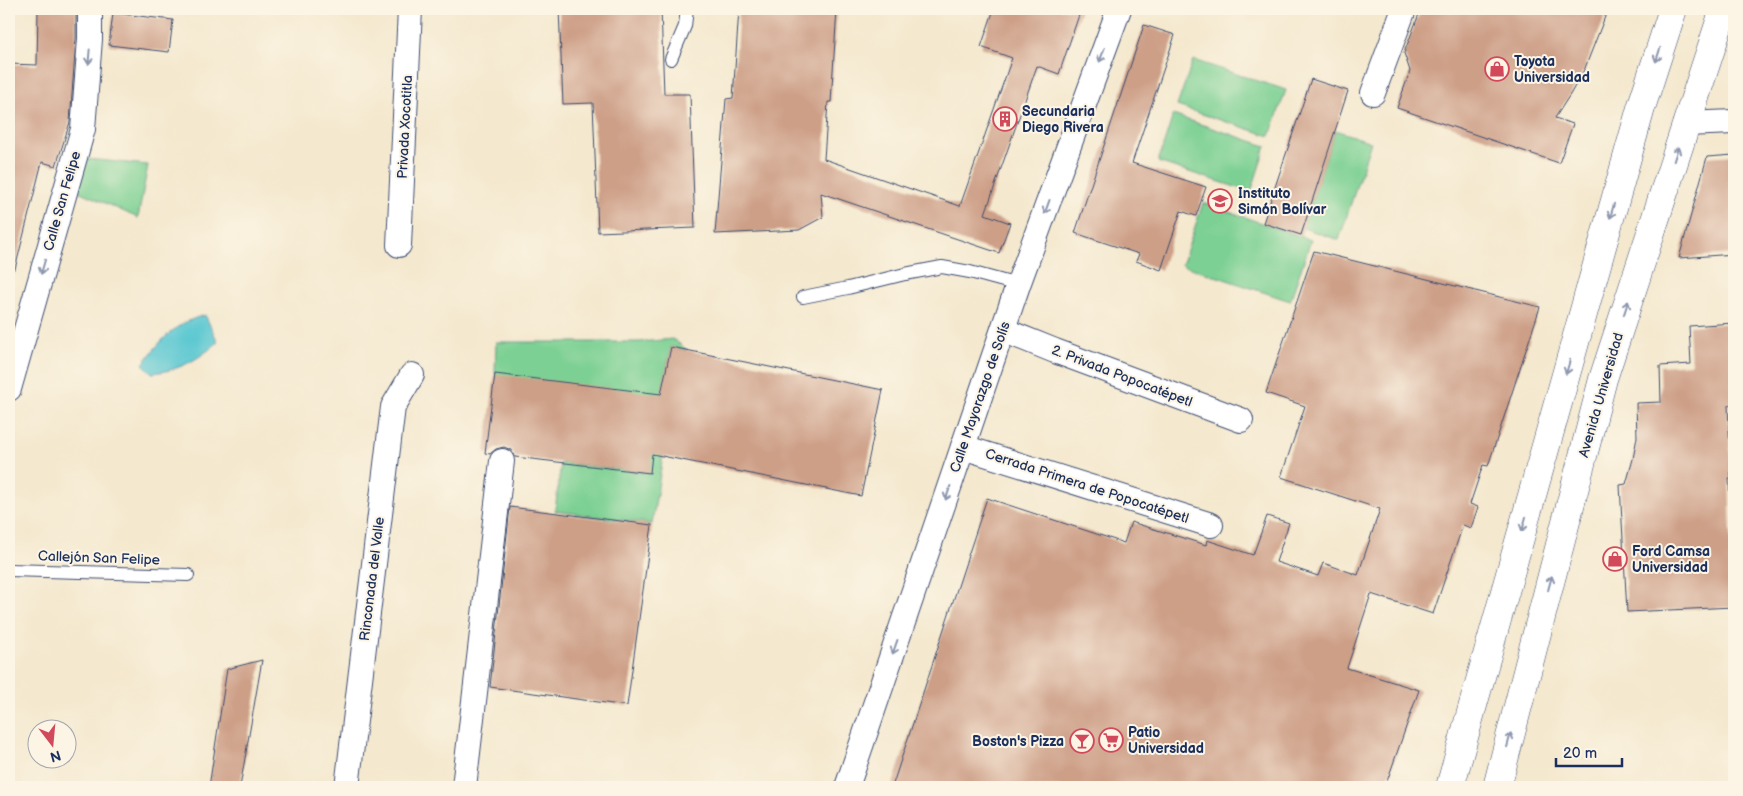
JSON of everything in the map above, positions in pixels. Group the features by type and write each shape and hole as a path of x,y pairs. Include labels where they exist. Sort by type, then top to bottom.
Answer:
{"main road":[{"path":"1450,787 1638,118 1673,9"},
{"name":"Avenida Universidad","path":"1497,787 1603,380 1724,9"}],"street":[{"name":"Calle San Felipe","path":"9,389 82,129 90,39 90,9"},
{"name":"Privada Xocotitla","path":"399,245 410,9"},
{"name":"Calle Mayorazgo de Solís","path":"848,787 1018,285 1119,9"},
{"path":"1373,93 1404,9"},
{"path":"1686,124 1734,122"},
{"name":"2. Privada Popocatépetl","path":"1003,330 1241,420"},
{"name":"Rinconada del Valle","path":"347,787 393,407 412,375"},
{"name":"Cerrada Primera de Popocatépetl","path":"963,447 1211,525"},
{"path":"464,787 502,461"}],"lane":[{"path":"671,59 685,26 687,9"},
{"path":"803,297 942,267 970,272 1018,285"},
{"name":"Callejón San Felipe","path":"9,570 188,575"}],"green space":[{"path":"1193,60 1286,90 1270,136 1177,106"},
{"path":"1173,115 1266,146 1251,192 1158,162"},
{"path":"1335,130 1371,142 1339,240 1303,228"},
{"path":"88,159 148,165 138,218 76,190"},
{"path":"1203,203 1311,240 1290,301 1182,265"},
{"path":"673,339 687,350 671,347 662,392 663,456 652,524 555,511 561,463 650,473 495,374 496,342 639,342"}],"water":[{"path":"205,315 218,342 187,364 170,370 152,373 143,364 169,333 184,323"}],"building":[{"path":"38,9 76,9 76,38 70,122 56,166 42,162 15,269 9,268 9,64 37,65"},
{"path":"559,9 661,9 664,94 690,94 695,228 598,232 593,103 563,104"},
{"path":"739,9 837,9 831,102 828,102 824,159 960,206 1012,58 981,47 994,9 1081,9 1059,74 1037,66 985,214 1010,223 999,253 821,193 823,217 799,230 715,234 726,99 733,98"},
{"name":"Toyota Universidad","path":"1421,9 1608,9 1585,68 1555,118 1573,124 1559,163 1397,108 1410,71 1404,53"},
{"path":"113,13 173,20 169,52 109,45"},
{"path":"1144,25 1175,35 1132,163 1206,187 1196,216 1181,211 1161,270 1136,261 1139,254 1075,233"},
{"path":"1311,79 1348,91 1301,235 1263,223"},
{"path":"1734,155 1734,254 1679,258 1707,157"},
{"path":"1314,251 1540,307 1488,466 1483,465 1470,504 1478,507 1471,528 1463,525 1433,614 1371,594 1347,668 1419,690 1385,787 892,787 987,498 1124,543 1131,522 1206,545 1207,540 1253,555 1267,516 1289,523 1276,562 1318,576 1323,563 1358,575 1380,509 1281,477 1305,406 1266,393"},
{"path":"1734,323 1734,404 1728,405 1732,556 1734,556 1734,607 1627,612 1620,485 1626,484 1633,459 1637,437 1636,403 1661,402 1660,366 1691,364 1689,326"},
{"path":"671,347 883,390 861,496 652,454 650,473 515,457 511,450 504,447 496,449 490,454 485,453 495,374 661,394"},
{"path":"510,507 652,525 627,706 490,687"},
{"path":"262,660 240,787 209,787 227,669"}],"place":[{"name":"Toyota Universidad","path":"1497,69"},
{"name":"Secundaria Diego Rivera","path":"1005,119"},
{"name":"Instituto Simón Bolívar","path":"1220,201"},
{"name":"Ford Camsa Universidad","path":"1615,559"},
{"name":"Patio Universidad","path":"1111,740"},
{"name":"Boston's Pizza","path":"1082,741"}]}
